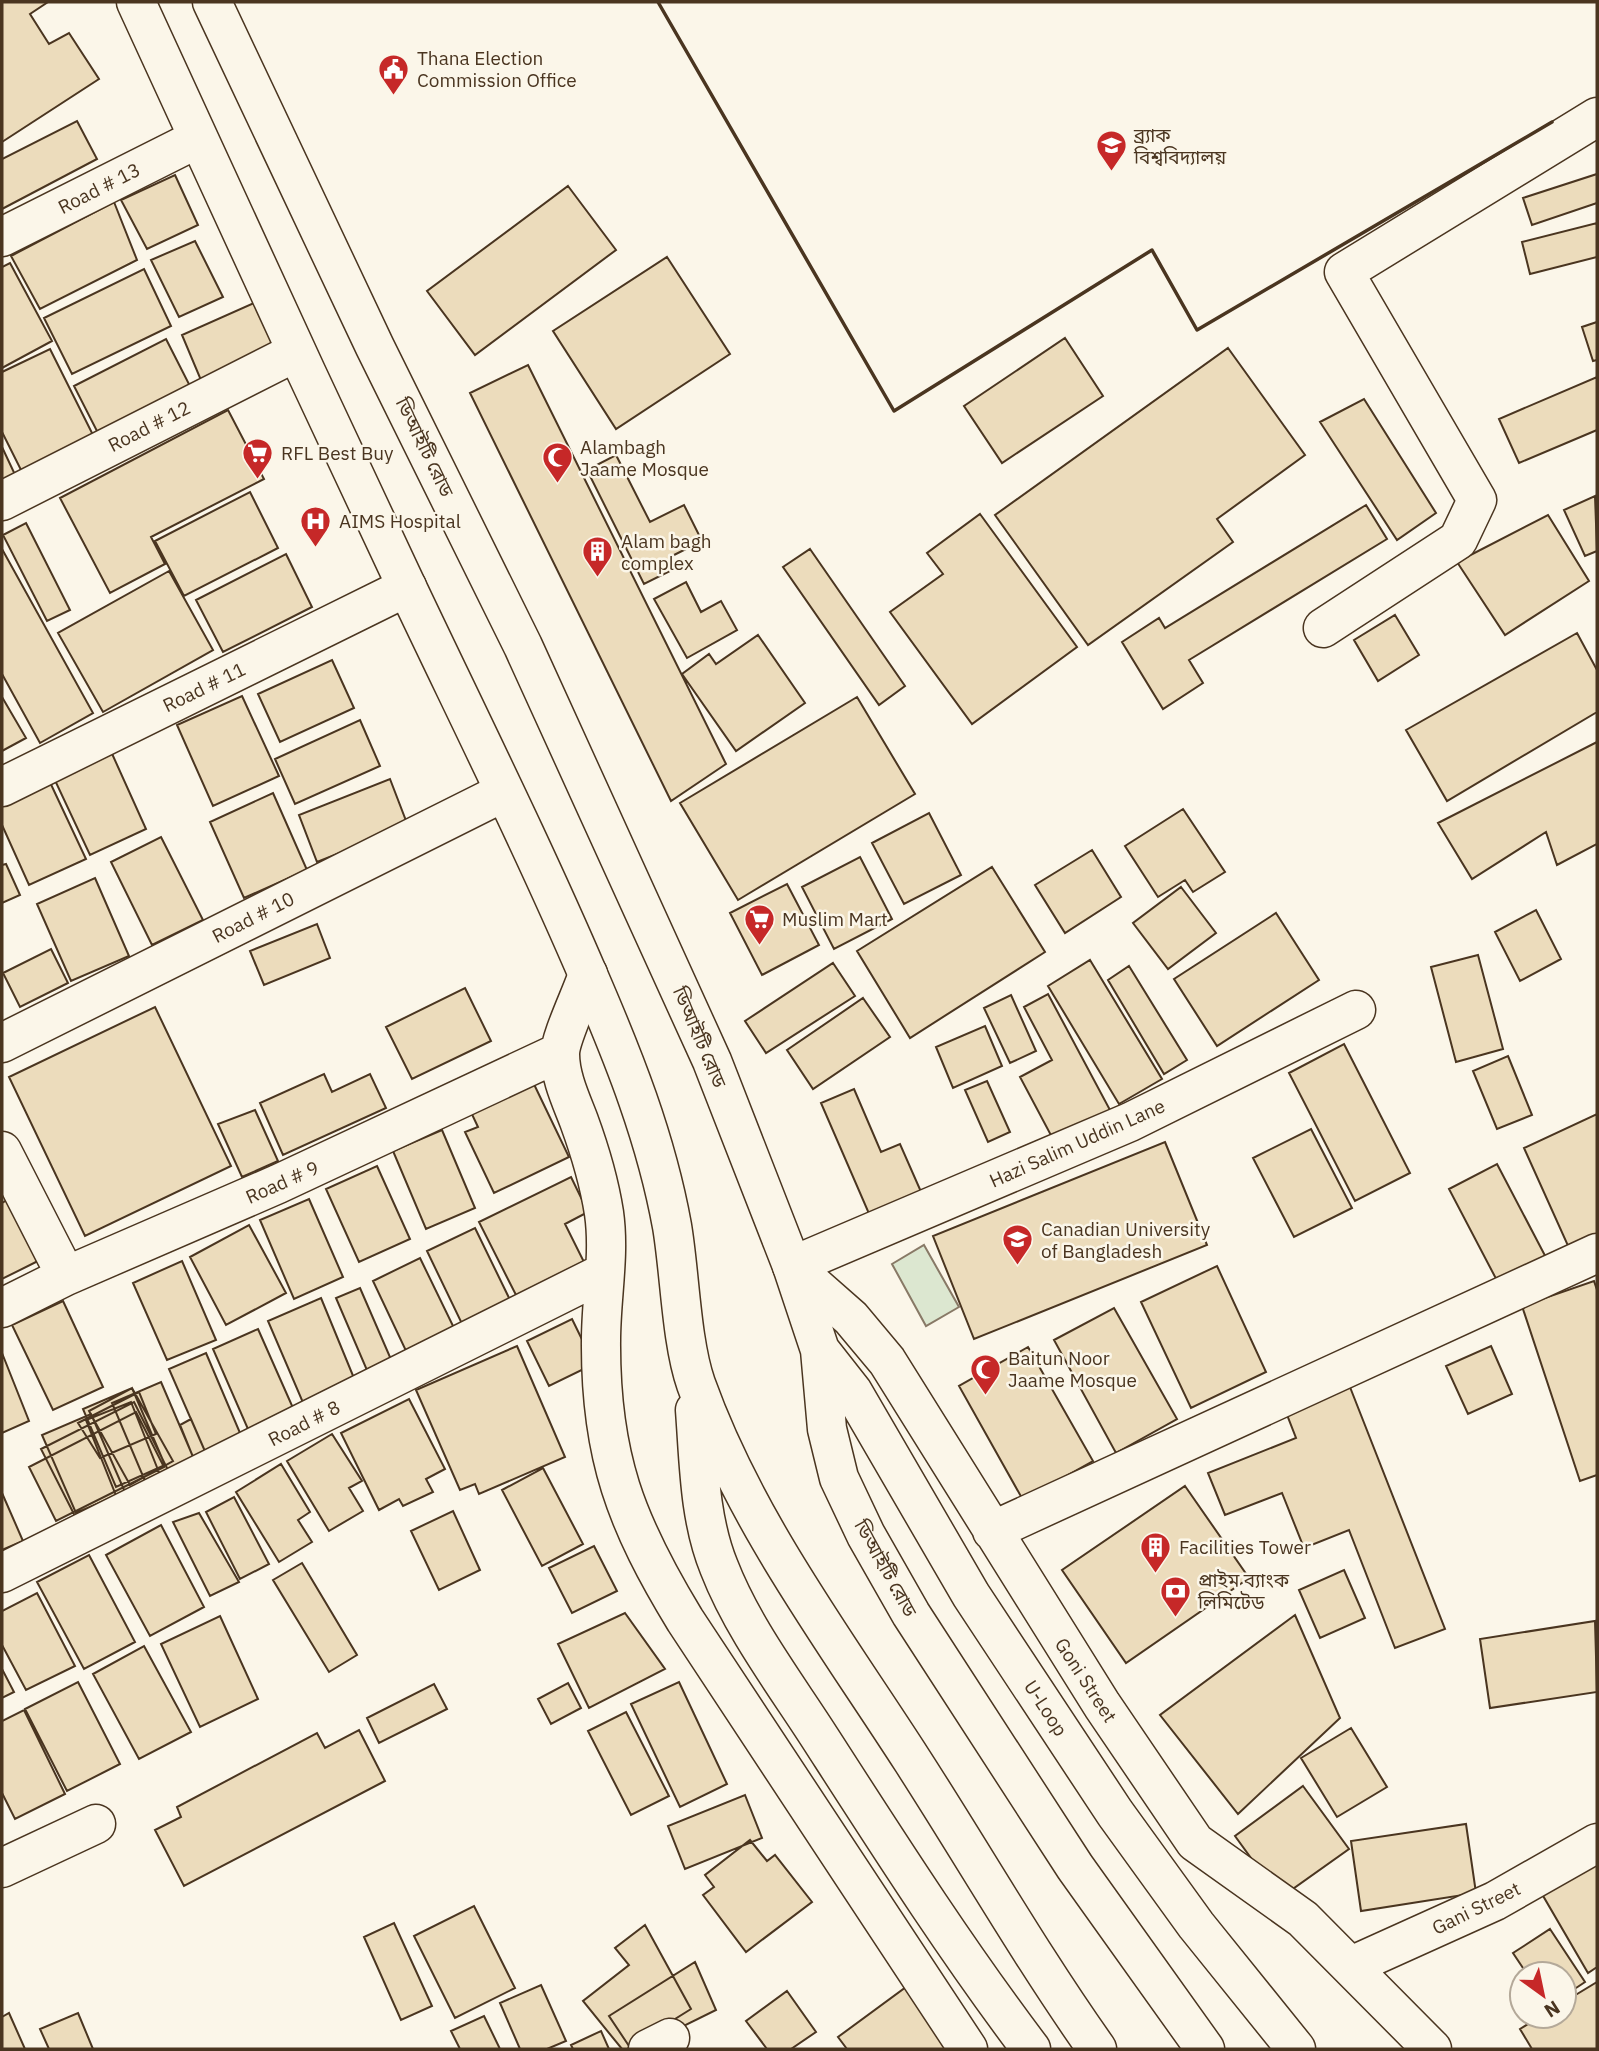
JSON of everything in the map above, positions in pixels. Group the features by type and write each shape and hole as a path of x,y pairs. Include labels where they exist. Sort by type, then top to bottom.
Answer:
{"street":[{"path":"136,2 296,352 505,792 588,974 641,1102 672,1227 693,1377 703,1504 719,1568 751,1628 850,1785 936,1915 1031,2049"},
{"name":"ডিআইটি রোড","path":"212,2 619,852 712,1061 792,1266 820,1350 830,1441 839,1478 866,1535 911,1614 1068,1855 1205,2049"},
{"path":"1323,628 1458,540 1476,500 1344,272 1597,117"},
{"name":"Road # 13","path":"2,237 197,139"},
{"name":"Road # 12","path":"2,500 296,352"},
{"name":"Road # 11","path":"2,787 407,587"},
{"name":"Road # 10","path":"2,1043 505,792"},
{"path":"588,974 560,1052 564,1078 595,1166 604,1215 606,1272 601,1339 603,1413 620,1493 648,1559 968,2049"},
{"name":"Hazi Salim Uddin Lane","path":"792,1266 1130,1122 1356,1010"},
{"name":"Road # 9","path":"2,1308 66,1276 278,1184 560,1052"},
{"path":"2,1151 66,1276"},
{"path":"992,1531 1597,1253"},
{"name":"Goni Street","path":"792,1266 851,1318 887,1361 1102,1705 1195,1842 1303,1919 1432,2049"},
{"name":"Road # 8","path":"2,1573 606,1272"},
{"name":"U-Loop","path":"820,1350 853,1392 971,1595 1115,1813 1196,1924 1296,2049"},
{"path":"693,1377 724,1454 763,1526 1024,1940 1097,2049"},
{"path":"2,1868 96,1824"},
{"name":"Gani Street","path":"1351,1966 1495,1901 1597,1843"}],"green space":[{"path":"924,1245 959,1307 926,1326 892,1264"}],"building":[{"path":"2,2 48,2 30,14 49,44 69,33 99,79 2,142"},
{"path":"77,121 97,159 2,209 2,159"},
{"path":"1597,174 1597,203 1532,225 1523,198"},
{"path":"175,175 198,225 147,249 121,200"},
{"path":"568,186 616,250 475,355 427,291"},
{"path":"114,202 137,260 40,309 11,256"},
{"path":"1597,223 1597,257 1530,274 1522,242"},
{"path":"195,241 223,297 179,317 151,260"},
{"path":"667,257 730,354 616,429 553,331"},
{"path":"10,263 52,341 2,368 2,267"},
{"path":"144,269 171,326 72,374 44,318"},
{"path":"263,299 286,349 203,385 182,335"},
{"path":"1597,322 1597,360 1593,361 1582,327"},
{"path":"1065,338 1103,396 1002,463 964,406"},
{"path":"166,339 193,392 101,439 74,386"},
{"path":"1228,348 1305,455 1217,519 1233,542 1088,645 995,515"},
{"path":"50,349 97,443 25,478 2,432 2,372"},
{"name":"Alam bagh complex","path":"528,365 726,764 671,801 470,393"},
{"path":"1597,377 1597,430 1519,463 1499,419"},
{"path":"1364,399 1436,513 1397,540 1320,422"},
{"path":"228,410 264,479 151,537 165,564 110,593 60,498"},
{"path":"2,447 18,481 2,489"},
{"path":"616,455 650,522 684,505 702,541 670,557 676,568 644,584 587,470"},
{"path":"250,492 278,548 184,596 155,541"},
{"path":"1595,496 1597,551 1585,556 1564,510"},
{"path":"1366,505 1387,539 1189,660 1203,683 1163,709 1122,642 1159,618 1165,628"},
{"path":"980,514 1077,647 972,724 890,612 943,574 927,553"},
{"path":"1548,515 1589,581 1505,635 1457,562"},
{"path":"26,523 70,610 47,621 3,535"},
{"path":"2,549 93,713 40,743 2,674"},
{"path":"810,549 905,686 879,705 783,567"},
{"path":"286,554 312,607 223,652 196,600"},
{"path":"169,571 213,650 103,712 58,633"},
{"path":"686,582 701,612 721,601 737,630 687,658 654,599"},
{"path":"1395,615 1419,655 1378,681 1354,640"},
{"path":"1577,633 1597,670 1597,712 1447,801 1406,730"},
{"path":"758,635 805,703 736,751 682,674 709,654 716,664"},
{"path":"332,660 354,708 280,742 258,694"},
{"path":"242,696 279,776 213,806 177,725"},
{"path":"2,697 26,738 2,751"},
{"path":"857,697 915,794 738,900 680,803"},
{"path":"360,720 380,766 295,804 275,759"},
{"path":"1597,742 1597,844 1557,865 1546,832 1472,879 1438,823"},
{"path":"109,747 146,829 90,855 52,774"},
{"path":"48,778 86,859 29,885 2,825 2,800"},
{"path":"390,779 408,826 317,862 299,815"},
{"path":"273,793 307,870 244,898 210,822"},
{"path":"1183,809 1225,872 1193,892 1185,880 1158,897 1125,846"},
{"path":"929,813 961,875 904,904 872,843"},
{"path":"161,837 203,920 152,945 111,862"},
{"path":"1092,850 1121,897 1065,933 1035,885"},
{"path":"860,857 892,919 834,949 802,887"},
{"path":"6,864 20,895 2,903 2,865"},
{"path":"992,867 1045,952 910,1038 857,951"},
{"path":"95,878 129,956 71,981 37,904"},
{"path":"787,884 819,945 762,975 730,913"},
{"path":"1181,887 1216,933 1168,969 1133,923"},
{"path":"1536,910 1561,959 1520,981 1495,932"},
{"path":"1276,913 1319,980 1217,1046 1174,979"},
{"path":"317,924 330,958 264,985 250,951"},
{"path":"51,949 68,983 20,1007 3,973"},
{"path":"1478,955 1503,1049 1456,1062 1431,967"},
{"path":"1090,960 1162,1079 1119,1104 1048,986"},
{"path":"833,963 855,996 766,1053 745,1021"},
{"path":"1129,966 1187,1060 1164,1074 1108,980"},
{"path":"465,988 491,1041 412,1079 386,1027"},
{"path":"1048,994 1110,1110 1054,1141 1020,1077 1052,1060 1024,1007"},
{"path":"1011,995 1036,1051 1010,1063 984,1008"},
{"path":"863,998 890,1037 813,1089 787,1050"},
{"path":"155,1007 231,1166 85,1236 9,1077"},
{"path":"985,1026 1002,1066 953,1088 936,1047"},
{"path":"1344,1044 1410,1173 1355,1201 1289,1073"},
{"path":"1508,1056 1532,1115 1497,1129 1473,1071"},
{"path":"324,1074 332,1092 370,1074 386,1108 283,1155 260,1103"},
{"path":"531,1078 569,1157 494,1193 465,1132 478,1127 469,1108"},
{"path":"987,1081 1010,1132 988,1142 965,1090"},
{"path":"854,1089 881,1152 900,1144 922,1194 870,1216 821,1103"},
{"path":"255,1110 278,1161 242,1177 218,1124"},
{"path":"1597,1114 1597,1234 1569,1248 1524,1148"},
{"path":"1311,1129 1352,1208 1294,1237 1253,1158"},
{"path":"442,1130 475,1208 426,1229 393,1151"},
{"path":"1165,1142 1207,1245 974,1339 933,1236"},
{"path":"1497,1164 1551,1267 1503,1292 1449,1189"},
{"path":"377,1166 410,1239 359,1262 326,1189"},
{"path":"571,1177 588,1212 565,1224 584,1262 517,1297 479,1222"},
{"path":"9,1199 40,1260 2,1279 2,1203"},
{"path":"309,1199 343,1277 294,1299 260,1220"},
{"path":"249,1225 286,1293 226,1325 190,1257"},
{"path":"475,1228 512,1304 464,1328 427,1251"},
{"path":"420,1258 455,1330 407,1353 373,1281"},
{"path":"182,1261 216,1340 167,1360 133,1283"},
{"path":"1217,1266 1266,1372 1191,1408 1141,1302"},
{"path":"1594,1281 1597,1290 1597,1475 1580,1481 1522,1306"},
{"path":"360,1288 393,1364 369,1375 336,1298"},
{"path":"321,1298 356,1383 304,1405 268,1321"},
{"path":"63,1301 103,1387 53,1410 12,1325"},
{"path":"1114,1308 1177,1419 1116,1453 1054,1340"},
{"path":"572,1319 594,1364 549,1386 527,1341"},
{"path":"258,1329 297,1417 251,1436 213,1349"},
{"path":"517,1346 565,1457 479,1494 475,1484 460,1490 416,1390"},
{"path":"1491,1346 1512,1394 1468,1414 1446,1366"},
{"path":"1028,1347 1093,1461 1023,1500 959,1386"},
{"path":"2,1353 29,1421 2,1433"},
{"path":"206,1353 243,1440 207,1456 169,1369"},
{"path":"161,1382 194,1459 145,1481 112,1403"},
{"path":"1348,1382 1445,1629 1395,1648 1349,1530 1304,1548 1282,1493 1225,1515 1208,1473 1296,1438 1284,1407"},
{"path":"132,1388 165,1465 116,1487 83,1409"},
{"path":"132,1388 173,1461 130,1485 89,1411"},
{"path":"139,1392 156,1434 100,1458 78,1423"},
{"path":"409,1399 445,1469 426,1479 433,1492 403,1506 399,1499 379,1510 341,1433"},
{"path":"131,1402 162,1480 117,1498 86,1420"},
{"path":"134,1402 173,1480 80,1526 41,1449"},
{"path":"136,1412 164,1467 56,1521 29,1467"},
{"path":"91,1414 125,1492 76,1513 42,1435"},
{"path":"191,1419 208,1458 195,1462 180,1425"},
{"path":"332,1434 362,1481 349,1488 363,1511 329,1531 287,1461"},
{"path":"281,1464 310,1512 298,1520 312,1542 279,1562 236,1492"},
{"path":"543,1468 583,1544 542,1566 502,1490"},
{"name":"Facilities Tower","path":"1185,1486 1249,1578 1126,1663 1062,1570"},
{"path":"2,1493 23,1541 2,1550"},
{"path":"234,1497 269,1564 240,1579 206,1512"},
{"path":"453,1511 480,1570 439,1590 411,1531"},
{"path":"199,1513 239,1582 210,1596 173,1522"},
{"path":"161,1525 204,1607 150,1636 106,1555"},
{"path":"594,1546 617,1591 572,1613 549,1568"},
{"path":"89,1555 135,1642 84,1669 37,1582"},
{"path":"302,1563 357,1655 329,1672 273,1580"},
{"path":"1344,1570 1365,1618 1320,1638 1299,1590"},
{"path":"37,1593 75,1666 26,1690 2,1645 2,1611"},
{"path":"625,1613 665,1669 589,1708 558,1644"},
{"path":"1295,1615 1340,1718 1238,1814 1160,1715"},
{"path":"220,1616 258,1699 200,1727 161,1644"},
{"path":"1595,1621 1597,1692 1490,1708 1480,1639"},
{"path":"144,1646 191,1732 139,1759 93,1674"},
{"path":"2,1669 14,1692 2,1698"},
{"path":"78,1682 120,1764 67,1791 25,1709"},
{"path":"679,1682 727,1784 680,1807 631,1704"},
{"path":"568,1683 581,1708 551,1724 538,1699"},
{"path":"434,1684 447,1709 379,1743 367,1718"},
{"path":"24,1710 65,1794 15,1819 2,1793 2,1721"},
{"path":"626,1712 669,1796 631,1815 588,1731"},
{"path":"1351,1728 1387,1787 1337,1817 1301,1758"},
{"path":"359,1730 385,1781 184,1886 155,1830 181,1817 177,1807 317,1733 325,1748"},
{"path":"1303,1786 1349,1849 1280,1898 1235,1836"},
{"path":"745,1795 762,1838 685,1869 668,1826"},
{"path":"1466,1824 1476,1893 1361,1911 1351,1841"},
{"path":"750,1840 767,1861 775,1855 812,1902 746,1952 703,1895 714,1887 705,1875"},
{"path":"1597,1863 1597,1967 1588,1973 1542,1894"},
{"path":"474,1906 515,1988 455,2018 414,1936"},
{"path":"394,1923 432,2006 401,2020 364,1937"},
{"path":"645,1925 691,2009 627,2049 622,2049 583,2001 629,1965 615,1948"},
{"path":"1550,1929 1570,1960 1518,1960 1513,1953"},
{"path":"695,1962 716,2010 637,2049 631,2049 609,2016"},
{"path":"1578,1971 1585,1982 1578,1987"},
{"path":"917,1979 968,2049 847,2049 838,2037"},
{"path":"1597,1982 1597,2049 1532,2049 1521,2030 1578,2030 1578,1994"},
{"path":"541,1985 566,2041 547,2049 520,2049 500,2003"},
{"path":"787,1991 816,2032 791,2049 767,2049 746,2021"},
{"path":"9,2013 25,2049 2,2049 2,2017"},
{"path":"78,2013 93,2049 49,2049 40,2029"},
{"path":"484,2016 500,2049 460,2049 451,2031"},
{"path":"601,2031 609,2049 573,2049 571,2045"}],"wall":[{"path":"658,2 894,411 1152,250 1197,330 1552,122"}],"place":[{"name":"Thana Election Commission Office","path":"394,96"},
{"name":"ব্র্যাক বিশ্ববিদ্যালয়","path":"1111,173"},
{"name":"RFL Best Buy","path":"258,480"},
{"name":"Alambagh Jaame Mosque","path":"557,485"},
{"name":"AIMS Hospital","path":"316,548"},
{"name":"Alam bagh complex","path":"598,579"},
{"name":"Muslim Mart","path":"759,946"},
{"name":"Canadian University of Bangladesh","path":"1018,1267"},
{"name":"Baitun Noor Jaame Mosque","path":"985,1396"},
{"name":"Facilities Tower","path":"1156,1574"},
{"name":"প্রাইম ব্যাংক লিমিটেড","path":"1175,1618"}]}
